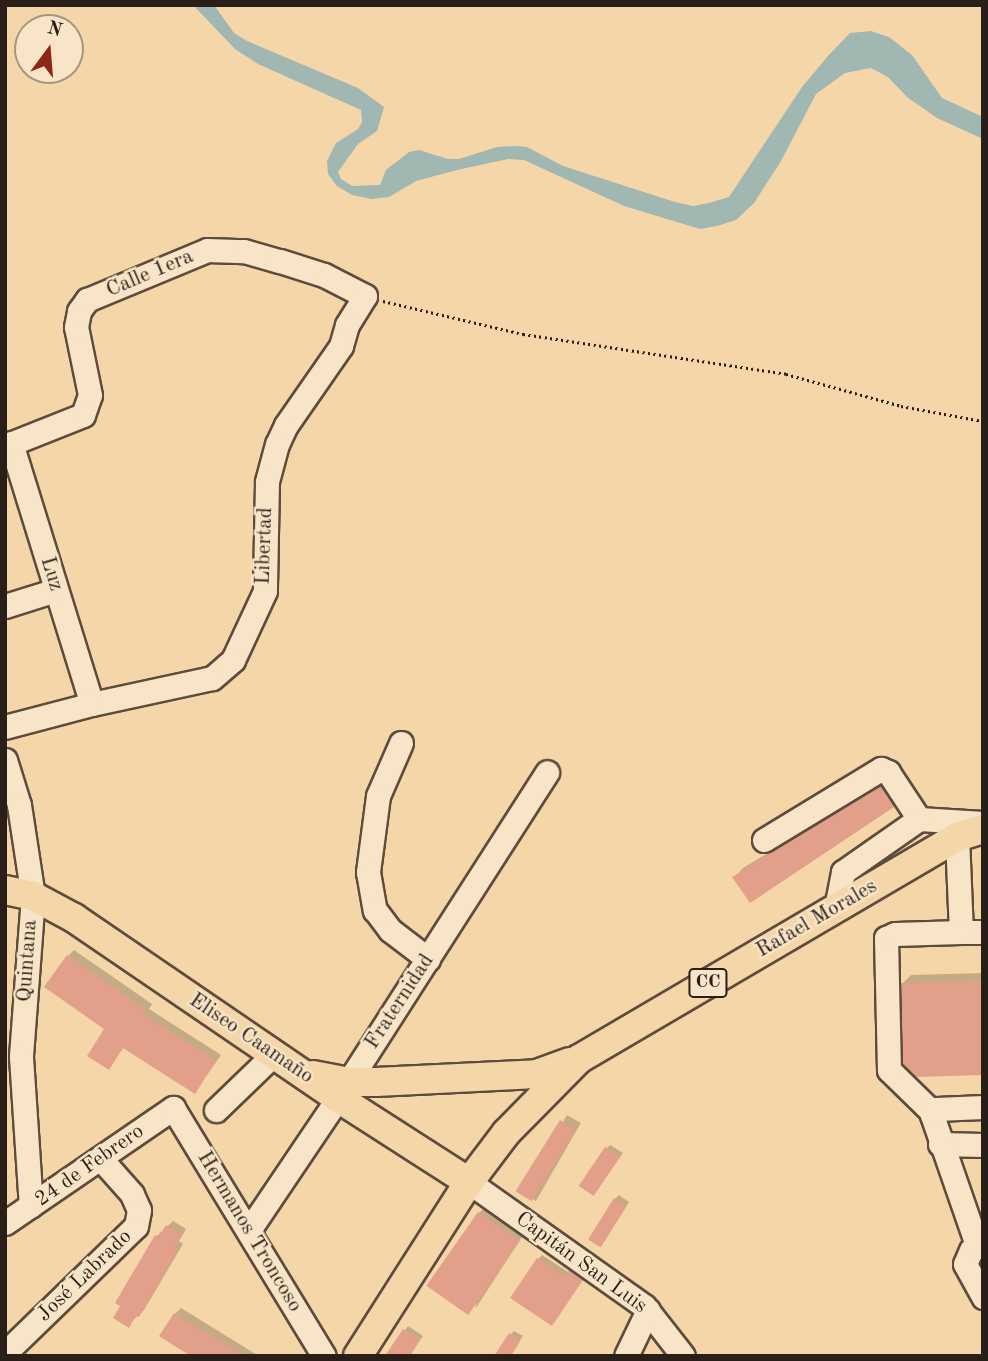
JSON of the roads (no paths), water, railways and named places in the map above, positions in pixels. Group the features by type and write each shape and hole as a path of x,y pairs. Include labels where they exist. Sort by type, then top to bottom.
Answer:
{"main road":[{"name":"Rafael Morales","path":"469,1182 506,1133 579,1059 836,908 970,833"},
{"name":"Eliseo Caamaño","path":"5,890 33,896 74,918 300,1072 344,1090 469,1182"},
{"path":"344,1090 537,1074 579,1059"},
{"name":"CC","path":"358,1356 469,1182"}],"street":[{"name":"Calle 1era","path":"8,444 83,415 88,406 90,395 76,327 79,311 87,300 207,250 244,251 280,261 324,275 365,296"},
{"name":"Libertad","path":"5,727 92,704 212,678 233,660 265,591 267,482 277,444 286,425 341,346 347,325 365,296"},
{"name":"Luz","path":"8,444 92,704"},
{"path":"5,606 56,590"},
{"path":"401,743 377,796 368,872 375,910 390,930 428,959"},
{"name":"Quintana","path":"5,760 19,805 33,896 13,1060 31,1206"},
{"path":"764,840 881,769 888,772 919,819"},
{"name":"Fraternidad","path":"249,1230 344,1090 548,772"},
{"path":"836,908 843,872 919,819 983,823"},
{"path":"970,833 972,932 895,934 886,938 889,1070 932,1112 940,1144 980,1245 968,1253 965,1264 983,1297"},
{"path":"216,1110 274,1054"},
{"path":"932,1112 936,1109 983,1107"},
{"name":"24 de Febrero","path":"5,1223 173,1108"},
{"name":"Hermanos Troncoso","path":"173,1108 324,1356"},
{"path":"940,1144 983,1145"},
{"name":"José Labrado","path":"5,1353 136,1226 139,1210 132,1194 101,1159"},
{"name":"Capitán San Luis","path":"469,1182 648,1310 683,1356"},
{"path":"626,1356 648,1310"}],"water":[{"path":"193,5 214,5 234,33 247,41 358,88 384,107 377,131 358,144 338,172 341,179 352,186 380,185 386,170 409,152 419,150 448,159 459,159 497,147 515,146 527,147 563,166 675,202 693,206 709,203 729,197 802,87 828,56 850,33 871,31 889,37 912,55 942,98 983,117 983,139 937,118 907,97 888,77 871,68 845,73 816,94 781,161 754,203 736,220 717,226 700,229 624,206 524,160 508,159 457,170 416,181 389,197 372,199 352,195 337,186 328,174 327,161 336,143 358,129 362,122 361,110 258,64 235,49"}]}
